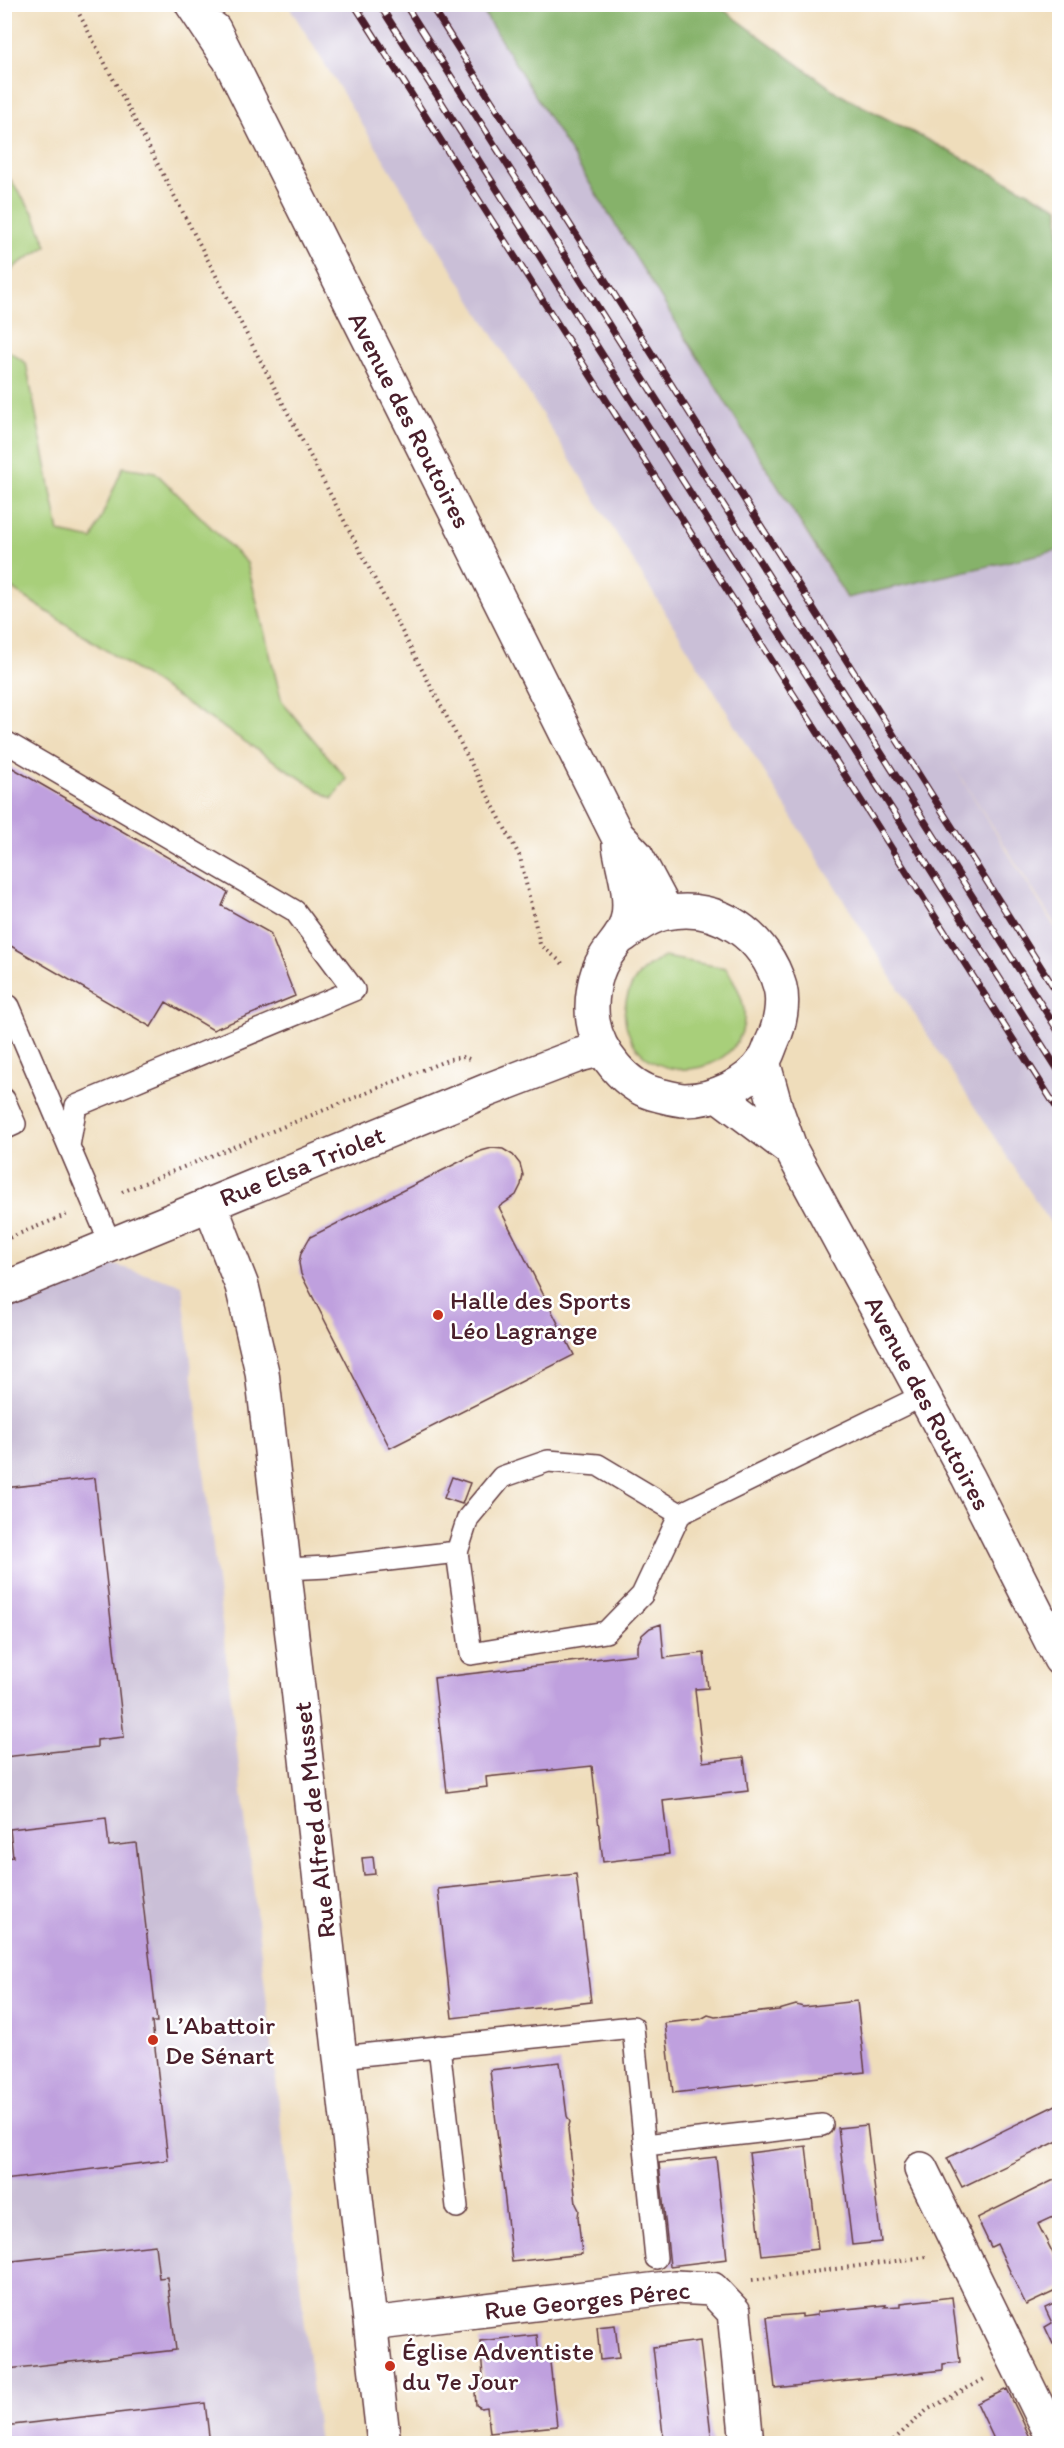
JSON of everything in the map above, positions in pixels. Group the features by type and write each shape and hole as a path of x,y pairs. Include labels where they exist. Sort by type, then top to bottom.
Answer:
{"main road":[{"path":"192,4 226,55"},
{"name":"Avenue des Routoires","path":"202,4 617,835 628,891 628,914 622,936"},
{"name":"Avenue des Routoires","path":"617,835 636,855 667,913"},
{"name":"Avenue des Routoires","path":"705,912 740,927 766,954 780,988 779,1026 764,1061 743,1081 718,1095 685,1100 652,1094 624,1076 603,1049 593,1020 593,990 603,960 622,936 643,921 667,913 705,912"},
{"name":"Rue Elsa Triolet","path":"4,1289 488,1090 579,1055 603,1049"},
{"name":"Avenue des Routoires","path":"764,1061 776,1108 791,1150 968,1477 1059,1659"},
{"name":"Avenue des Routoires","path":"718,1095 791,1150"},
{"name":"Rue Alfred de Musset","path":"210,1204 242,1286 262,1372 384,2444"},
{"path":"921,2169 1056,2444"},
{"name":"Rue Georges Pérec","path":"371,2324 675,2287 712,2289 734,2312 747,2444"}],"lane":[{"path":"4,741 295,911 354,990 76,1106 69,1146"},
{"path":"4,1008 9,1006 111,1245"},
{"path":"4,1099 15,1124 4,1129"},
{"path":"680,1514 598,1465 548,1461 502,1477 468,1518 457,1552 471,1654 606,1632 642,1595 680,1514 924,1395"},
{"path":"285,1569 328,1567 457,1552"},
{"path":"341,2056 633,2026 656,2258"},
{"path":"439,2046 458,2207"},
{"path":"645,2145 822,2126"}],"path":[{"path":"74,4 520,857 540,944 593,990"},
{"path":"4,1240 450,1059 464,1057 477,1062 488,1090"},
{"path":"714,2292 735,2282 962,2252"},
{"path":"889,2444 927,2410 1016,2363"}],"shaded area":[{"path":"288,5 479,5 846,598 1059,550 1059,931 943,749 1059,934 1059,1236 930,1039"},
{"path":"108,1263 182,1285 319,2443 5,2443 4,1307"}],"green space":[{"path":"479,5 717,5 839,94 1059,208 1059,550 847,598"},
{"path":"5,178 10,179 34,214 47,246 18,264 5,277"},
{"path":"4,348 26,363 59,532 92,539 123,467 155,472 247,563 282,702 347,779 332,799 5,584"},
{"path":"664,957 726,968 735,983 744,1010 742,1031 733,1048 718,1060 700,1067 681,1069 661,1065 644,1055 631,1039 625,1016 629,991 642,972"}],"building":[{"path":"4,763 228,892 222,906 270,933 295,996 213,1030 166,1002 151,1027 4,942"},
{"name":"Halle des Sports Léo Lagrange","path":"492,1148 503,1149 513,1155 520,1164 523,1175 521,1185 516,1195 499,1207 574,1355 390,1448 301,1274 299,1263 301,1253 310,1237 481,1151"},
{"path":"452,1477 470,1483 462,1504 444,1498"},
{"path":"95,1478 124,1737 97,1740 97,1747 4,1757 4,1488"},
{"path":"661,1624 664,1658 704,1653 708,1688 695,1689 703,1762 744,1757 748,1791 663,1801 669,1854 603,1862 592,1766 486,1777 487,1787 447,1792 434,1678 637,1654 637,1646 642,1635 650,1628"},
{"path":"106,1818 109,1846 136,1843 157,2022 152,2022 168,2160 4,2180 4,1858 13,1857 10,1829"},
{"path":"373,1857 375,1874 364,1875 362,1858"},
{"path":"576,1874 591,2002 452,2018 438,1889"},
{"path":"857,2001 865,2072 673,2093 665,2023 701,2019 708,2015 715,2017 779,2010 796,2005 803,2007"},
{"path":"560,2062 567,2116 570,2122 568,2129 576,2204 579,2210 582,2254 512,2262 490,2070"},
{"path":"1060,2103 1060,2140 962,2187 947,2158"},
{"path":"867,2125 881,2242 852,2245 838,2128"},
{"path":"806,2146 818,2249 762,2255 749,2153"},
{"path":"716,2157 727,2259 670,2266 659,2163"},
{"path":"1060,2177 1060,2214 1038,2224 1060,2267 1060,2289 1026,2305 997,2244 991,2247 977,2218"},
{"path":"155,2245 159,2278 167,2277 176,2350 8,2369 4,2335 4,2262"},
{"path":"952,2297 960,2362 943,2364 943,2370 775,2388 767,2317 802,2314 802,2317 817,2315 817,2312 886,2305 885,2307 901,2306 901,2303"},
{"path":"1060,2301 1060,2341 1053,2344 1045,2327 1052,2323 1045,2308"},
{"path":"615,2325 619,2358 600,2360 597,2327"},
{"path":"537,2335 539,2355 549,2353 557,2426 490,2433 487,2407 481,2408 476,2405 475,2392 478,2388 484,2387 480,2341"},
{"path":"700,2341 712,2443 664,2444 653,2347"},
{"path":"1007,2389 1033,2444 996,2444 977,2403"},
{"path":"205,2403 210,2444 4,2444 4,2426"}],"railway":[{"path":"354,4 1060,1113"},
{"path":"379,4 1060,1073"},
{"path":"405,4 1060,1034"},
{"path":"430,4 1060,997"}],"place":[{"name":"Halle des Sports Léo Lagrange","path":"438,1315"},
{"name":"L’Abattoir De Sénart","path":"153,2040"},
{"name":"Église Adventiste du 7e Jour","path":"390,2366"}]}
